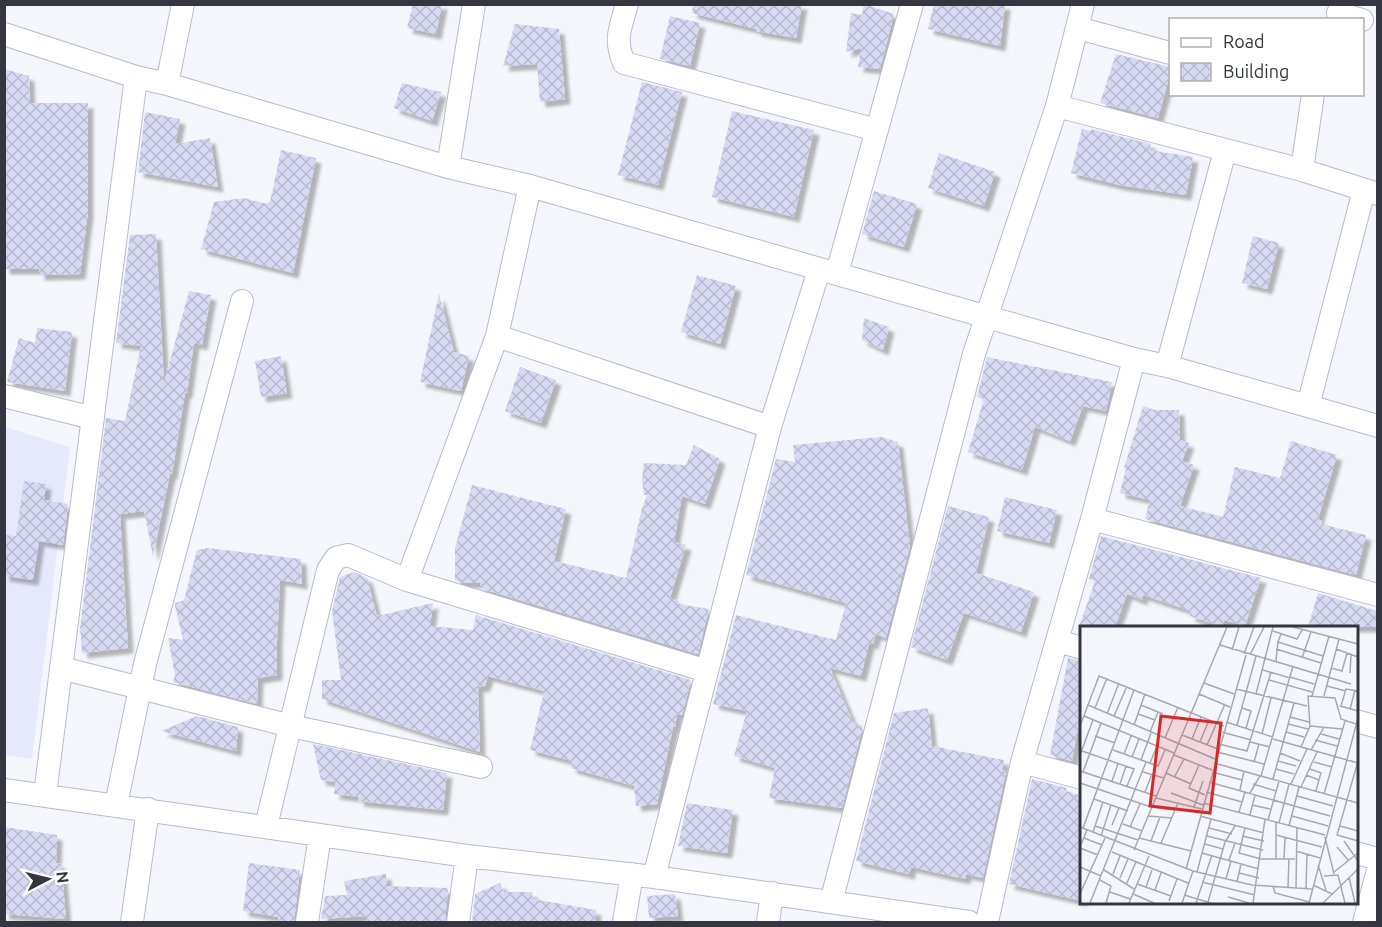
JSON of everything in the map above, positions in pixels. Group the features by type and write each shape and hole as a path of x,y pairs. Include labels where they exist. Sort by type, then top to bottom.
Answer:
{"street":[{"path":"167,84 183,4"},
{"path":"448,167 474,4"},
{"path":"627,4 618,36 618,49 624,63 877,130"},
{"path":"654,877 770,427 828,272 877,130 912,4"},
{"path":"831,902 974,354 1057,106 1083,4"},
{"path":"1338,12 1356,18"},
{"path":"1078,28 1169,53"},
{"path":"4,34 136,77 167,84 448,167 530,186 1377,426"},
{"path":"45,795 136,77"},
{"path":"1302,170 1313,96"},
{"path":"1057,106 1302,170 1371,192 1308,406"},
{"path":"1167,366 1225,151"},
{"path":"407,580 497,336 530,186"},
{"path":"116,805 140,686 242,301"},
{"path":"497,336 770,427"},
{"path":"987,922 1022,762 1092,519 1134,359"},
{"path":"4,396 93,418"},
{"path":"1092,519 1377,595"},
{"path":"266,826 328,570 336,558 348,555 407,580 707,670"},
{"path":"1057,641 1080,647"},
{"path":"62,668 291,726 481,767"},
{"path":"1358,722 1377,727"},
{"path":"1022,762 1080,777"},
{"path":"4,790 467,856 632,874 969,922"},
{"path":"132,922 148,809"},
{"path":"307,922 320,835"},
{"path":"1358,854 1377,859"},
{"path":"458,922 467,856"},
{"path":"1364,922 1377,870"},
{"path":"624,922 632,874"},
{"path":"768,922 772,893"}],"shaded area":[{"path":"5,427 70,447 32,759 5,755"}],"building":[{"path":"413,4 442,4 436,34 407,28"},
{"path":"693,4 802,4 796,38 756,31 756,29 692,13"},
{"path":"864,4 894,14 880,69 858,67 861,48 846,52 851,13 862,15"},
{"path":"934,4 1005,4 1000,46 928,29"},
{"path":"670,16 700,23 690,66 660,59"},
{"path":"515,24 559,29 565,99 540,102 537,64 503,66"},
{"path":"1116,54 1169,67 1169,78 1158,118 1100,103"},
{"path":"4,69 29,76 30,103 88,103 88,212 80,274 39,275 39,269 4,269"},
{"path":"642,82 682,92 658,185 618,175"},
{"path":"402,83 441,92 432,121 394,108"},
{"path":"732,111 814,130 794,217 712,197"},
{"path":"145,112 180,119 175,144 210,138 218,187 138,172"},
{"path":"1082,129 1091,131 1091,129 1151,144 1149,150 1193,157 1186,195 1119,185 1071,173"},
{"path":"281,150 316,158 293,273 201,249 214,202 244,198 267,204 270,202"},
{"path":"939,153 995,172 984,206 928,188"},
{"path":"874,191 917,204 904,247 862,234"},
{"path":"156,234 164,383 189,291 211,295 202,345 194,343 172,474 170,474 153,556 144,511 120,514 128,648 82,653 80,628 106,418 125,421 141,346 116,343 130,235"},
{"path":"1253,236 1279,243 1267,289 1242,283"},
{"path":"697,275 736,286 720,344 681,332"},
{"path":"439,294 454,352 469,356 461,391 420,382"},
{"path":"864,318 889,327 883,350 862,340"},
{"path":"37,328 72,332 65,391 7,382 19,338 35,343"},
{"path":"281,356 287,393 261,397 255,361"},
{"path":"987,357 1112,382 1106,411 1083,406 1070,441 1035,427 1022,470 968,452 984,399 977,397"},
{"path":"520,367 556,380 541,423 505,411"},
{"path":"1143,406 1155,410 1179,410 1180,440 1189,443 1182,461 1194,465 1180,506 1223,517 1235,467 1280,478 1291,441 1337,455 1318,519 1322,521 1321,524 1366,535 1356,575 1145,519 1150,500 1120,493 1126,468 1124,468"},
{"path":"881,437 898,442 910,546 886,638 876,634 873,644 869,643 861,676 830,668 851,718 856,725 863,726 842,808 769,798 775,768 734,756 747,711 713,704 736,615 836,640 846,603 746,575 776,459 795,462 793,445"},
{"path":"694,445 720,459 705,504 682,496 674,542 686,545 670,598 679,601 679,604 709,609 698,654 480,588 481,583 462,583 455,580 455,548 472,485 566,509 554,561 626,578 647,495 644,495 642,480 644,463 686,465"},
{"path":"24,481 46,484 44,500 68,504 63,545 39,541 33,580 4,576 4,535 16,536"},
{"path":"1005,497 1057,510 1049,543 997,531"},
{"path":"948,506 989,517 976,573 1034,592 1021,632 964,613 947,660 911,647"},
{"path":"1101,536 1261,578 1245,626 1224,620 1222,626 1219,626 1190,616 1191,611 1143,595 1142,600 1127,594 1115,626 1079,627 1095,581 1089,579"},
{"path":"207,548 301,559 302,584 280,580 277,675 258,678 257,704 173,682 175,675 168,638 183,640 175,603 184,600 197,550"},
{"path":"354,572 367,578 377,616 433,603 430,626 473,630 476,615 691,680 682,715 677,714 675,727 673,727 657,804 636,806 634,786 571,768 572,761 530,750 544,691 488,676 485,686 478,687 480,752 322,699 322,680 341,680 332,611 340,577"},
{"path":"1318,593 1377,611 1377,627 1308,626"},
{"path":"1068,658 1080,661 1080,716 1072,761 1050,755"},
{"path":"928,708 932,746 1004,760 1002,770 1006,771 983,878 966,874 965,879 911,867 909,874 856,861 894,713"},
{"path":"197,716 238,727 236,751 161,731"},
{"path":"313,744 447,773 443,810 358,801 359,797 334,794 336,782 321,780"},
{"path":"1032,779 1067,788 1066,791 1080,795 1080,901 1009,884"},
{"path":"687,803 733,810 727,853 678,846"},
{"path":"4,827 57,835 56,863 61,864 66,919 4,914"},
{"path":"249,863 300,870 294,921 279,922 278,917 243,911"},
{"path":"386,874 387,886 448,888 445,922 367,922 366,916 321,919 325,896 347,895 344,881"},
{"path":"500,883 504,892 532,892 533,899 596,910 595,922 472,922 475,894"},
{"path":"675,894 678,916 649,918 647,896"}]}
